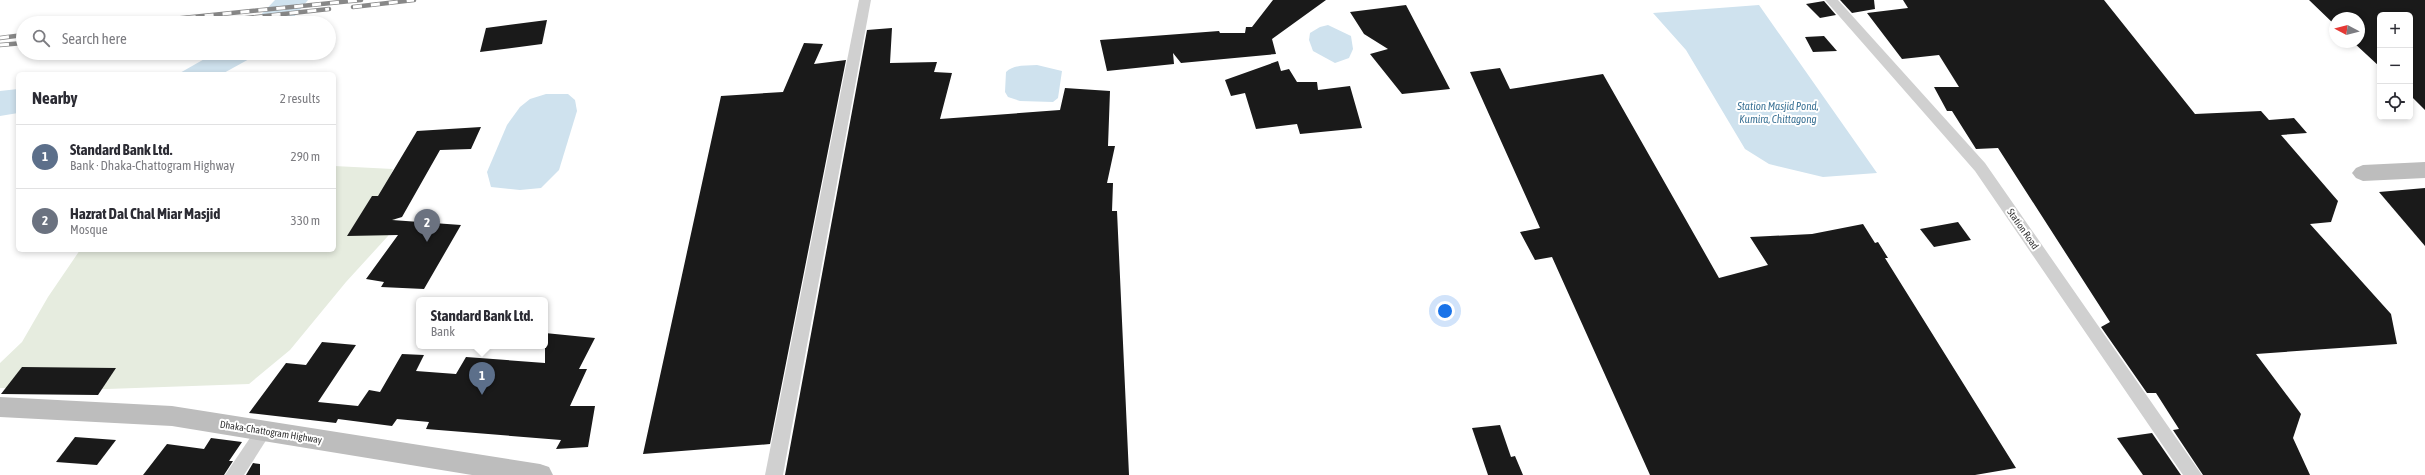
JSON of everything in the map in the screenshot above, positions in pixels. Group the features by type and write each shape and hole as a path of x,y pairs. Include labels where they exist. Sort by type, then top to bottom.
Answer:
{"street":[{"path":"774,475 865,0"},
{"name":"Station Road","path":"1831,0 1980,167 2193,475"},
{"path":"2364,173 2425,170"},
{"name":"Dhaka-Chattogram Highway","path":"0,407 172,416 540,475"},
{"path":"234,475 264,431"}],"shaded area":[{"path":"336,166 393,169 388,182 408,191 388,236 346,282 290,350 249,384 107,389 0,388 0,363 22,342 48,297 79,252 336,252"}],"water":[{"path":"275,0 308,0 295,16 260,16"},
{"name":"Station Masjid Pond, Kumira, Chittagong","path":"1759,5 1877,173 1823,177 1769,164 1745,149 1686,50 1653,13"},
{"path":"1328,25 1351,36 1353,49 1349,58 1335,63 1313,51 1309,40 1310,33 1320,27"},
{"path":"203,60 247,60 226,72 182,72"},
{"path":"1037,65 1062,71 1058,98 1053,102 1020,101 1008,97 1005,92 1006,72 1009,69 1016,67"},
{"path":"16,89 16,113 0,116 0,91"},
{"path":"546,94 568,94 575,100 577,111 559,170 541,188 520,190 491,187 487,172 507,125 520,107 530,99"}],"building":[{"path":"1273,0 1326,0 1272,39 1276,54 1181,63 1173,53 1174,64 1107,71 1100,40 1219,31 1220,33 1245,33 1246,27 1252,27"},
{"path":"1840,0 1874,0 1875,9 1852,13"},
{"path":"1903,0 2104,0 2195,114 2261,111 2269,120 2294,118 2307,133 2281,135 2338,201 2331,222 2310,224 2391,314 2397,344 2256,354 2301,414 2293,438 2310,475 2203,475 2173,430 2179,429 2156,393 2147,393 2101,327 2110,322 1998,148 1976,149 1952,111 1947,111 1934,87 1959,87 1939,55 1902,59 1867,13 1908,8"},
{"path":"2309,0 2425,0 2425,110 2413,98 2413,12 2377,12 2377,64 2359,48 2365,48 2365,12 2329,12 2329,19"},
{"path":"1824,1 1836,15 1820,18 1806,4"},
{"path":"1406,5 1450,89 1402,94 1370,54 1388,49 1364,34 1350,12"},
{"path":"547,20 542,44 480,52 486,28"},
{"path":"892,28 890,63 937,62 934,72 952,73 940,119 1060,110 1065,88 1110,91 1108,146 1115,146 1107,183 1113,183 1112,211 1117,211 1129,475 785,475 867,30"},
{"path":"1824,36 1837,51 1813,52 1805,37"},
{"path":"804,43 823,44 814,64 846,60 770,444 643,454 721,96 783,92"},
{"path":"1278,61 1281,71 1289,69 1297,82 1317,82 1318,90 1350,86 1362,128 1300,134 1297,124 1256,129 1245,93 1231,96 1225,80"},
{"path":"1500,68 1510,89 1603,74 1719,278 1768,265 1750,237 1812,234 1863,224 1875,243 1878,242 1888,258 1885,258 2016,468 1975,475 1650,475 1552,257 1535,260 1520,232 1540,228 1470,72"},
{"path":"481,127 471,149 440,150 402,217 392,220 461,225 424,289 381,287 384,282 366,279 398,235 347,236 372,196 378,196 417,131"},
{"path":"2425,188 2425,246 2379,192"},
{"path":"1958,222 1971,240 1934,247 1920,229"},
{"path":"548,333 595,338 579,369 587,369 570,406 595,406 588,447 556,449 561,440 426,429 429,422 397,419 392,426 338,419 336,423 249,413 286,363 306,365 322,342 356,345 318,402 358,406 369,390 380,392 402,354 424,355 416,371 456,374 466,357 545,363 545,349 548,349"},
{"path":"22,367 116,368 98,395 1,394"},
{"path":"1500,425 1511,457 1515,456 1523,475 1488,475 1472,428"},
{"path":"2152,433 2181,475 2143,475 2117,438"},
{"path":"75,437 116,440 97,465 56,462"},
{"path":"211,438 242,442 229,461 233,461 224,475 143,475 167,444 204,449"},
{"path":"253,463 260,464 260,475 246,475"}],"railway":[{"path":"202,16 361,0"},
{"path":"353,7 414,0"},
{"path":"264,16 329,9"},
{"path":"0,38 16,36"},
{"path":"0,45 16,44"}],"place":[{"name":"Hazrat Dal Chal Miar Masjid","path":"427,242"},
{"name":"Standard Bank Ltd.","path":"482,395"}]}
